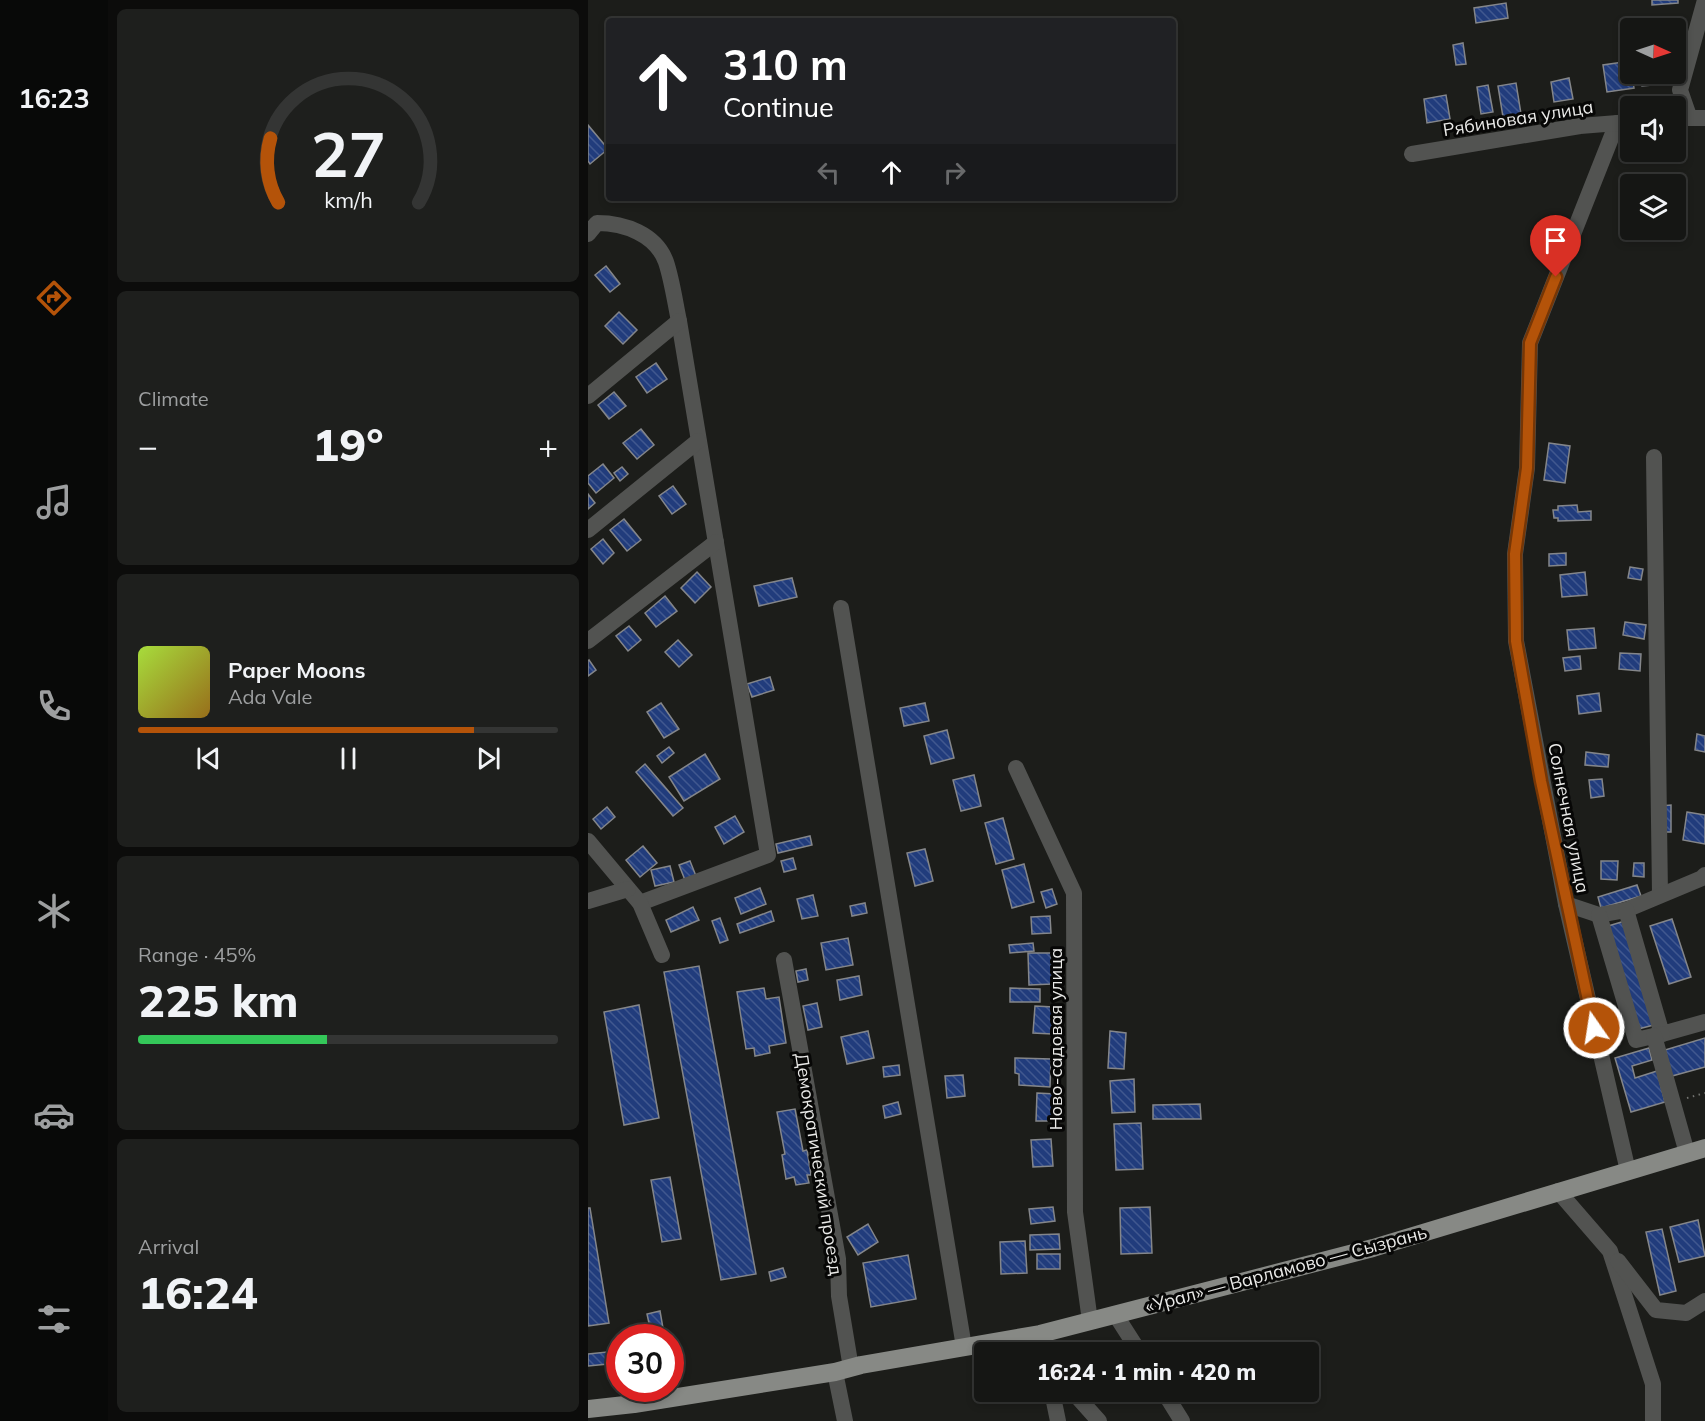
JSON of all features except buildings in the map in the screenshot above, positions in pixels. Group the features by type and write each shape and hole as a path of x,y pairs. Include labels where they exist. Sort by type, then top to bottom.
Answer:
{"main road":[{"name":"«Урал» — Варламово — Сызрань","path":"849,1368 1040,1334 1373,1248 1696,1150"},
{"path":"588,1409 634,1404 849,1368"}],"street":[{"path":"1690,117 1680,90 1705,0"},
{"name":"Рябиновая улица","path":"1412,154 1580,126 1620,122"},
{"name":"Солнечная улица","path":"1620,131 1530,343 1527,468 1515,554 1516,641 1541,781 1566,904 1628,1171"},
{"path":"590,229 597,224 623,225 649,238 665,260 679,321 768,855 640,903"},
{"path":"588,396 679,321"},
{"path":"588,530 698,441"},
{"path":"1654,457 1660,894"},
{"path":"588,641 716,542"},
{"path":"841,608 964,1347"},
{"name":"Ново-садовая улица","path":"1016,768 1074,893 1075,1212 1090,1321"},
{"path":"588,841 640,903 662,955"},
{"path":"1566,904 1599,915 1626,910 1660,894 1704,881"},
{"path":"588,901 628,889"},
{"path":"1626,910 1673,1102 1696,1150"},
{"path":"1599,915 1636,1040 1705,1022"},
{"name":"Демократический проезд","path":"784,960 838,1259 839,1296 849,1368 845,1421"},
{"path":"1558,1191 1610,1251 1656,1310 1686,1313 1705,1318"},
{"path":"1610,1251 1653,1384 1653,1421"},
{"path":"1686,1313 1705,1301"},
{"path":"1115,1314 1133,1342"},
{"path":"1040,1334 1042,1342"},
{"path":"1054,1402 1058,1421"},
{"path":"1082,1402 1099,1421"},
{"path":"1170,1402 1182,1421"}],"path":[{"path":"1673,1102 1705,1093"}],"route":[{"path":"1556,277 1530,343 1527,468 1515,554 1516,641 1541,781 1594,1028"}]}
